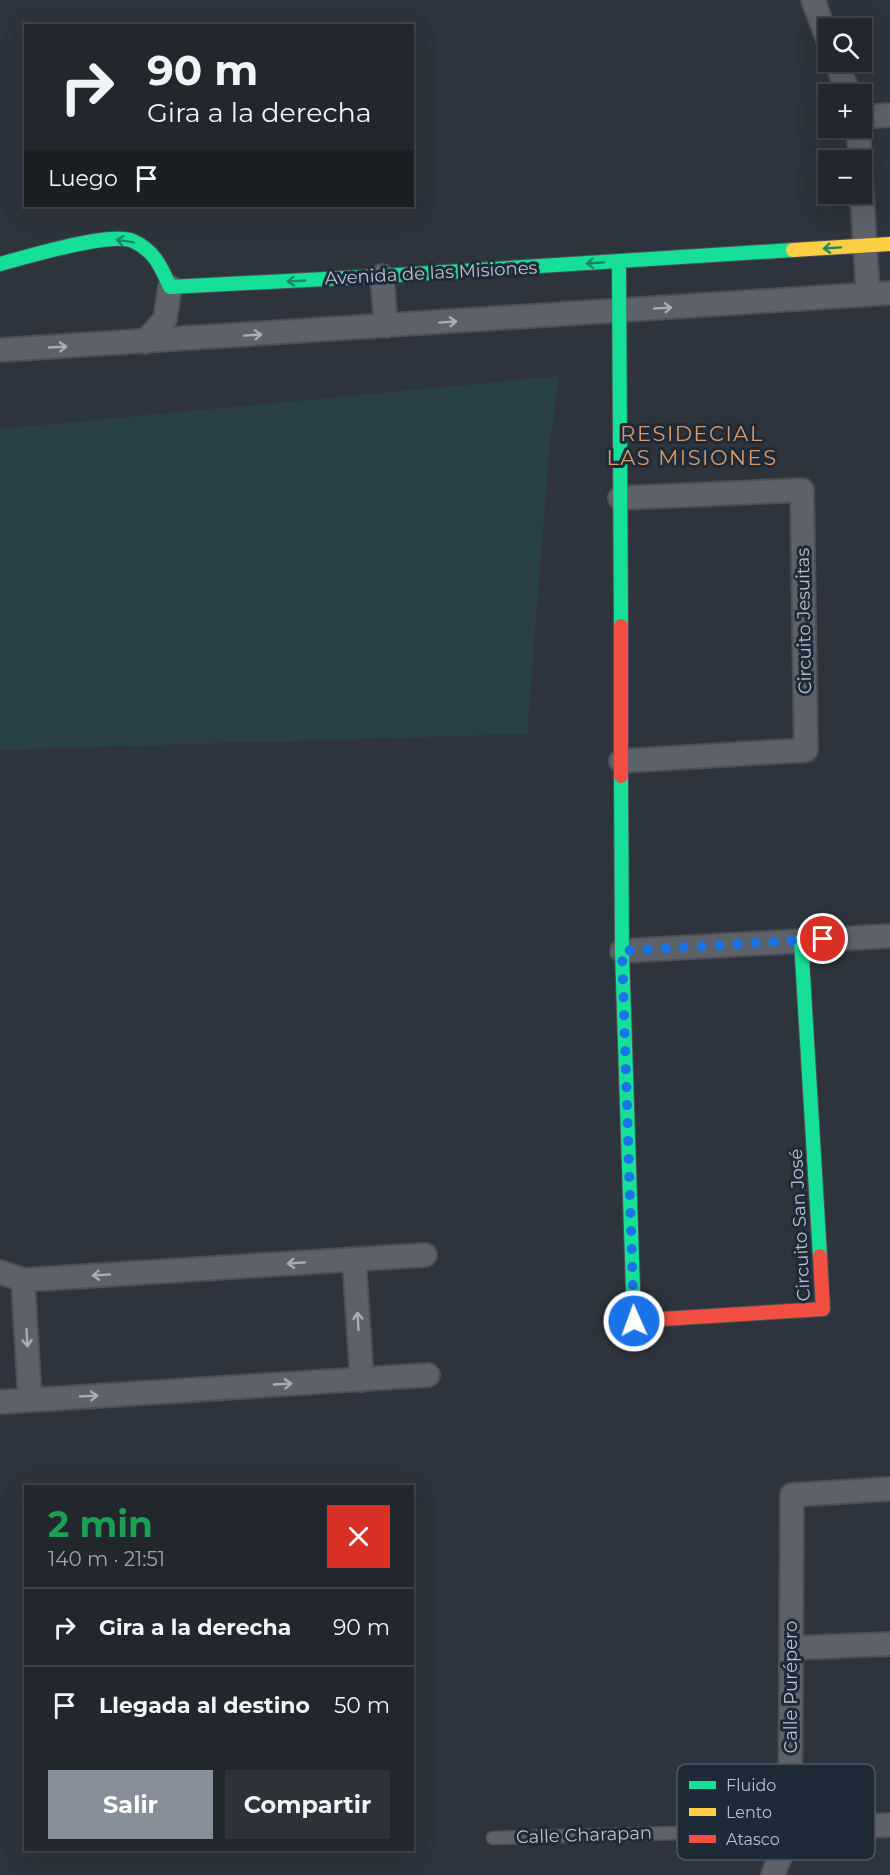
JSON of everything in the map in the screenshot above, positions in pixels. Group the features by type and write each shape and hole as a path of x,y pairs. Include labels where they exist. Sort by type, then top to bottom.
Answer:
{"street":[{"path":"813,0 820,18"},
{"path":"872,116 890,115"},
{"path":"0,350 879,293 865,245 862,204"},
{"path":"0,264 101,239 132,240 158,258 170,287 165,319 145,342"},
{"name":"Avenida de las Misiones","path":"170,287 890,244"},
{"path":"619,261 622,951 890,936"},
{"path":"382,276 386,326"},
{"name":"Circuito Jesuitas","path":"620,498 801,490 806,750 621,761"},
{"name":"Circuito San José","path":"622,951 634,1321 823,1309 801,941"},
{"path":"0,1272 23,1280 426,1255"},
{"path":"354,1259 362,1380"},
{"path":"23,1280 30,1400"},
{"path":"0,1401 428,1375"},
{"name":"Calle Purépero","path":"790,1764 792,1495 890,1489"},
{"path":"791,1648 890,1644"},
{"name":"Calle Charapan","path":"875,1826 890,1825"},
{"name":"Calle Purépero","path":"773,1875 779,1860"}],"lane":[{"name":"Calle Charapan","path":"494,1838 677,1833"}],"green space":[{"path":"559,376 550,443 527,734 0,750 0,429"}],"traffic: fast":[{"path":"0,264 68,246 107,239 122,239 133,241 147,250 160,266 170,287 793,250"},
{"path":"619,262 621,626"},
{"path":"621,776 622,951 634,1321 646,1320"},
{"path":"801,941 820,1256"}],"traffic: slow":[{"path":"793,250 890,244"}],"traffic: jam":[{"path":"621,626 621,776"},
{"path":"646,1320 823,1309 820,1256"}],"district":[{"name":"RESIDECIAL LAS MISIONES","path":"692,445"}],"route":[{"path":"634,1321 622,951 823,939"}]}
